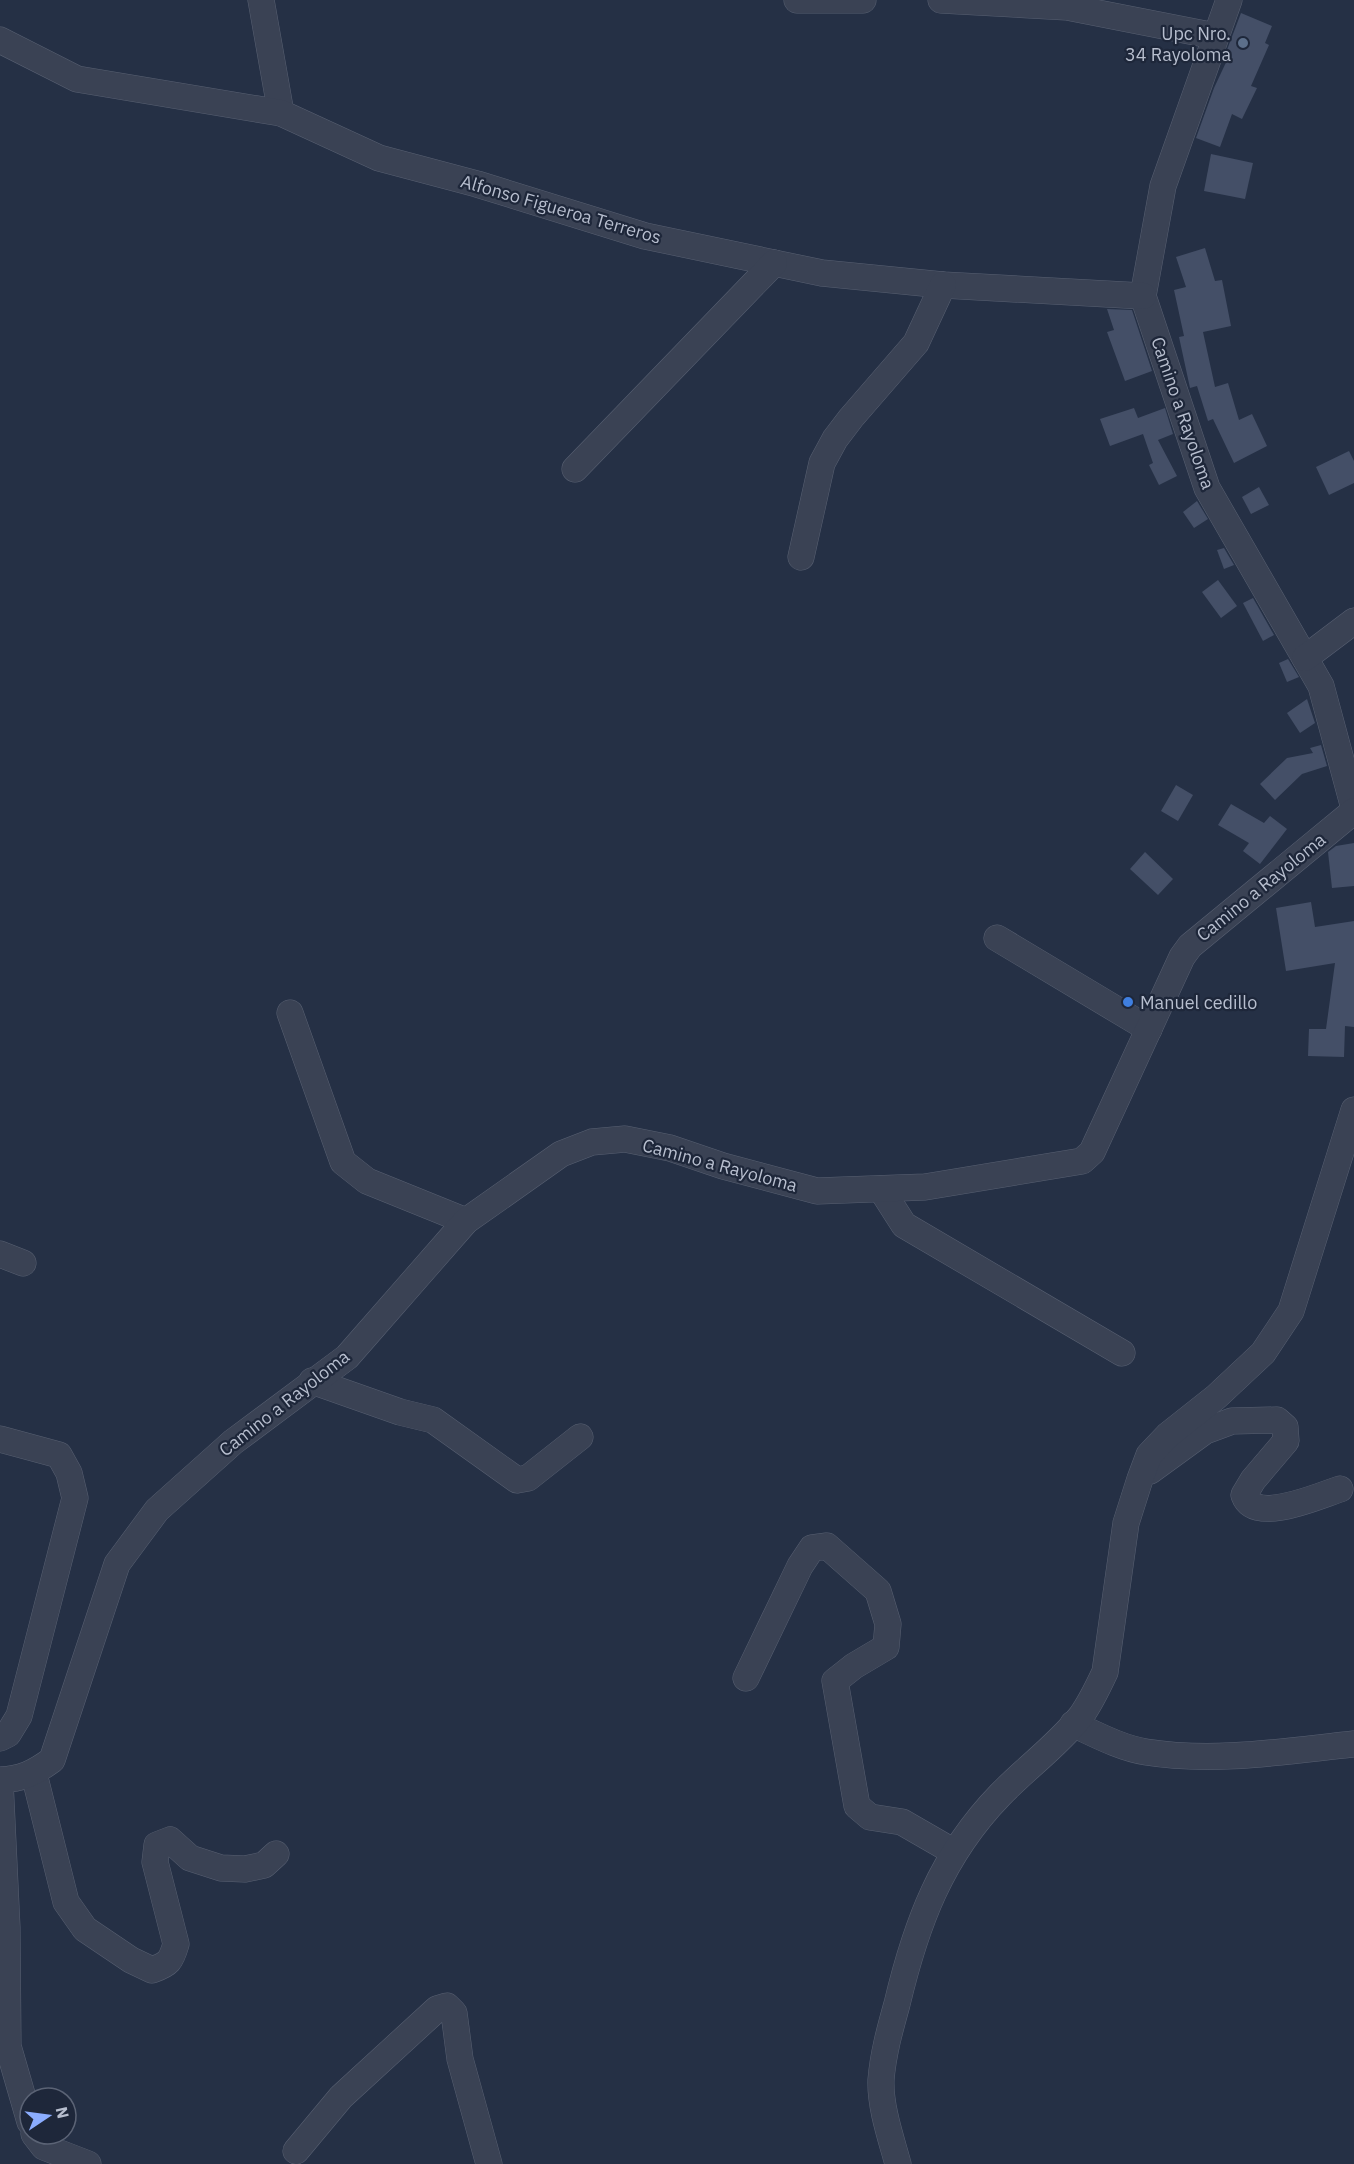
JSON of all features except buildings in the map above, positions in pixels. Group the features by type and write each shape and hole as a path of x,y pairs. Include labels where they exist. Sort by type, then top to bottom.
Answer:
{"street":[{"path":"261,0 281,113"},
{"path":"797,0 863,0"},
{"path":"941,0 1067,3 1215,36"},
{"name":"Camino a Rayoloma","path":"34,1774 52,1760 117,1564 157,1510 232,1442 312,1381 347,1358 466,1221 561,1154 592,1142 625,1139 670,1148 723,1166 817,1191 925,1187 1082,1161 1092,1152 1182,957 1190,946 1354,810 1321,687 1207,488 1143,296 1163,186 1229,0"},
{"name":"Alfonso Figueroa Terreros","path":"0,40 77,79 281,113 379,158 477,184 645,236 822,273 943,285 1143,296"},
{"path":"575,469 774,263"},
{"path":"801,557 822,463 835,439 851,418 916,343 943,285"},
{"path":"1305,658 1354,621"},
{"path":"997,938 1149,1029"},
{"path":"290,1013 343,1162 367,1181 466,1221"},
{"path":"898,2164 886,2117 881,2081 886,2045 907,1961 922,1918 954,1852 999,1796 1073,1724 1095,1693 1105,1672 1126,1523 1149,1455 1263,1353 1291,1311 1354,1110"},
{"path":"881,1189 904,1225 1122,1353"},
{"path":"312,1381 400,1412 433,1420 517,1480 528,1478 580,1437"},
{"path":"1140,1479 1204,1431 1232,1421 1266,1419 1278,1420 1285,1427 1286,1441 1253,1480 1244,1495 1245,1500 1254,1507 1274,1510 1340,1489"},
{"path":"0,1439 59,1455 69,1473 75,1497 19,1716 8,1734 0,1738"},
{"path":"746,1678 800,1566 812,1548 827,1546 878,1592 888,1624 886,1647 854,1666 835,1681 857,1806 870,1817 902,1822 954,1852"},
{"path":"1073,1724 1108,1740 1145,1752 1189,1756 1251,1755 1354,1744"},
{"path":"20,2086 8,2046 7,1928 0,1780 18,1779 34,1774 66,1902 85,1929 131,1960 152,1970 167,1965 176,1944 155,1862 156,1845 170,1840 190,1858 221,1868 244,1869 264,1865 276,1854"},
{"path":"296,2151 341,2097 437,2009 447,2006 454,2013 460,2059 489,2164"},
{"path":"44,2146 88,2164"}],"place":[{"name":"Upc Nro. 34 Rayoloma","path":"1243,43"},
{"name":"Manuel cedillo","path":"1128,1002"}]}
